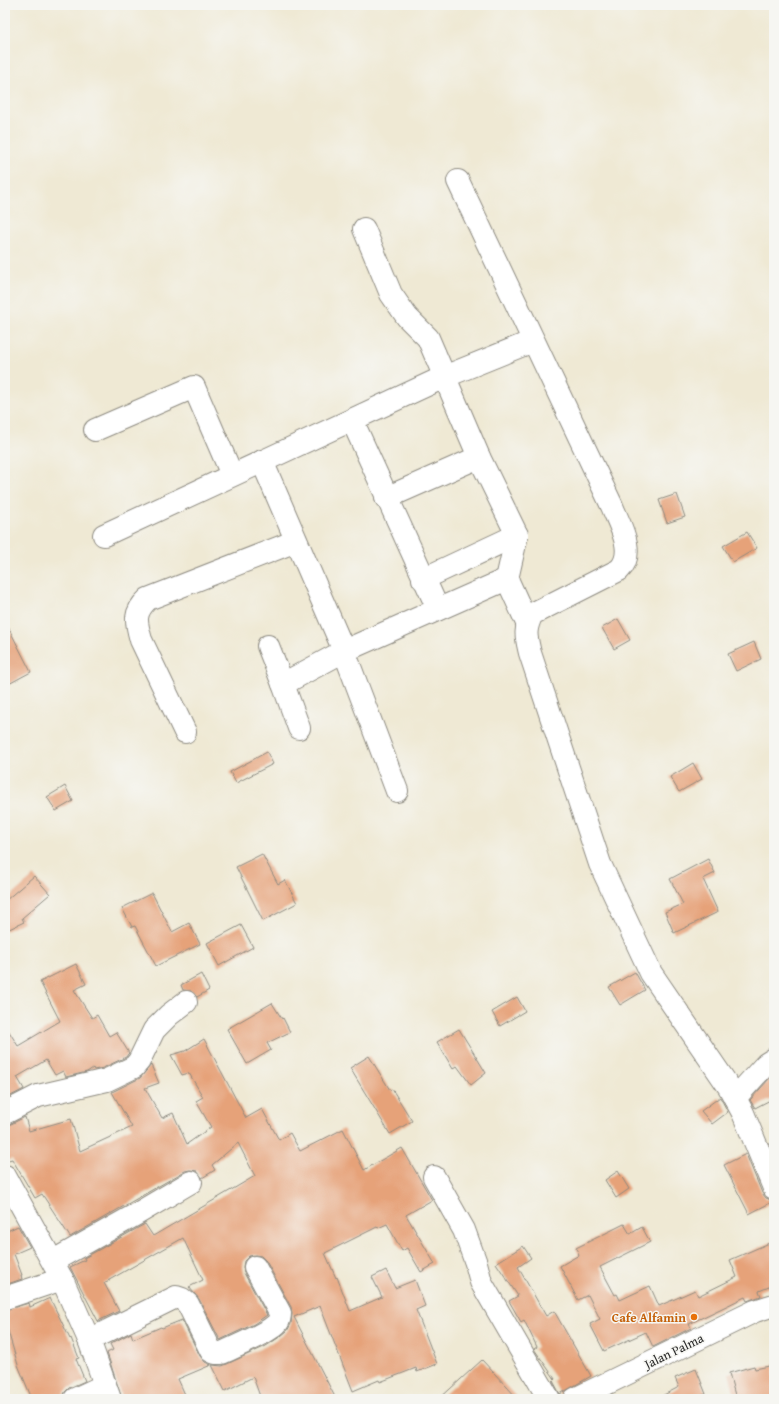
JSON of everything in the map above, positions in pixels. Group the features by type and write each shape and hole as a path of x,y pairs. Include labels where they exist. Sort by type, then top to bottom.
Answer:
{"street":[{"path":"458,181 612,506 626,545 627,556 624,564 619,570 532,614 527,623 525,635 530,653 600,864 652,973 735,1098 743,1113 774,1188"},
{"path":"364,229 391,294 407,317 428,338 479,457 516,535 507,579 527,623"},
{"path":"104,535 444,377 533,340"},
{"path":"95,430 194,387 232,475"},
{"path":"352,420 386,498 438,609"},
{"path":"386,498 479,457"},
{"path":"262,461 344,651 397,791"},
{"path":"423,579 516,535"},
{"path":"185,732 141,640 137,626 138,611 148,599 296,541"},
{"path":"283,684 344,651 507,579"},
{"path":"268,646 300,728"},
{"path":"5,1113 38,1096 107,1080 134,1067 154,1030 169,1014 186,1002"},
{"path":"735,1098 766,1064 774,1059"},
{"path":"5,1176 57,1270 89,1340 108,1392 75,1399"},
{"path":"434,1177 464,1230 481,1282 549,1399"},
{"path":"5,1298 57,1270 135,1215 191,1182"},
{"path":"89,1340 176,1297 182,1299 188,1304 211,1351 215,1353 222,1353 265,1332 278,1323 280,1313 255,1267"},
{"name":"Jalan Palma","path":"575,1399 755,1311 774,1306"}],"building":[{"path":"677,494 685,517 667,523 659,500"},
{"path":"747,532 757,548 733,562 723,546"},
{"path":"618,619 630,640 614,649 602,628"},
{"path":"5,621 31,672 5,686"},
{"path":"754,642 761,659 736,671 728,654"},
{"path":"267,752 273,764 236,783 230,772"},
{"path":"693,763 702,779 679,792 670,777"},
{"path":"65,786 73,801 56,811 47,797"},
{"path":"262,854 278,884 285,880 297,903 263,921 236,867"},
{"path":"708,859 715,873 703,879 718,912 674,933 665,912 683,904 670,879"},
{"path":"34,876 50,894 22,918 24,922 5,931 5,901"},
{"path":"152,893 172,932 189,923 200,944 156,966 135,926 132,927 122,908"},
{"path":"241,925 253,947 219,966 207,943"},
{"path":"76,964 86,984 74,990 92,1018 97,1015 109,1036 116,1032 129,1053 126,1057 103,1068 94,1070 93,1068 87,1072 66,1077 63,1071 55,1075 46,1060 17,1077 24,1089 5,1099 5,1025 18,1046 60,1021 40,982"},
{"path":"635,972 645,990 620,1005 609,987"},
{"path":"201,974 209,990 197,997 191,991 183,990 181,985"},
{"path":"517,997 525,1011 500,1026 492,1012"},
{"path":"272,1003 282,1019 283,1018 290,1032 267,1043 271,1050 247,1064 227,1029"},
{"path":"459,1029 486,1073 471,1085 457,1066 453,1069 437,1042"},
{"path":"204,1039 246,1118 262,1109 279,1140 290,1133 300,1151 343,1129 364,1170 402,1148 432,1200 406,1215 435,1264 421,1272 407,1248 402,1251 387,1224 378,1228 377,1227 325,1253 336,1278 337,1277 350,1311 382,1297 372,1277 386,1270 395,1288 415,1280 425,1306 416,1310 437,1364 417,1372 416,1368 380,1382 379,1380 353,1391 320,1306 294,1317 336,1399 261,1399 253,1377 225,1391 212,1365 222,1366 227,1364 266,1346 281,1336 287,1331 291,1324 291,1307 266,1261 261,1256 249,1256 244,1261 244,1273 267,1315 254,1324 220,1340 199,1299 189,1287 203,1280 183,1238 104,1283 119,1311 98,1321 70,1267 85,1260 84,1258 145,1224 153,1236 255,1176 238,1143 212,1165 215,1170 202,1178 197,1171 185,1171 70,1237 42,1194 35,1198 12,1159 5,1161 5,1125 11,1124 25,1117 29,1131 71,1119 80,1151 132,1127 112,1092 140,1078 151,1065 159,1083 145,1088 162,1118 173,1113 187,1144 211,1127 196,1101 203,1097 189,1073 182,1075 171,1055 185,1051"},
{"path":"369,1056 390,1090 392,1089 412,1121 390,1134 350,1068"},
{"path":"774,1076 774,1098 755,1108 750,1100 769,1079"},
{"path":"720,1097 728,1112 712,1124 701,1111"},
{"path":"746,1154 762,1193 772,1202 749,1214 724,1165"},
{"path":"618,1171 629,1189 616,1198 605,1180"},
{"path":"624,1224 630,1234 642,1227 650,1242 600,1267 615,1295 617,1294 620,1300 650,1286 659,1306 695,1290 698,1296 737,1277 730,1260 774,1241 774,1285 759,1291 761,1296 747,1301 745,1297 689,1324 691,1328 653,1347 646,1332 604,1351 590,1324 600,1319 588,1295 578,1300 560,1266 579,1255 576,1248"},
{"path":"18,1226 30,1247 14,1254 22,1275 22,1279 5,1285 5,1232"},
{"path":"523,1246 531,1258 518,1267 546,1316 554,1311 591,1376 560,1394 553,1381 555,1379 534,1349 537,1347 524,1320 521,1322 509,1301 518,1296 496,1263"},
{"path":"50,1298 70,1339 71,1338 79,1358 76,1359 85,1381 69,1388 65,1392 63,1399 32,1399 18,1365 5,1321 5,1310 29,1303 30,1307"},
{"path":"182,1320 200,1356 205,1362 211,1365 178,1379 187,1399 122,1399 107,1353 113,1350 110,1344 131,1333 133,1339"},
{"path":"482,1360 518,1399 439,1399"},
{"path":"774,1365 774,1399 736,1399 729,1373 754,1366 755,1369"},
{"path":"696,1369 706,1394 693,1399 656,1399 679,1387 675,1378"}],"place":[{"name":"Cafe Alfamin","path":"694,1317"}]}
